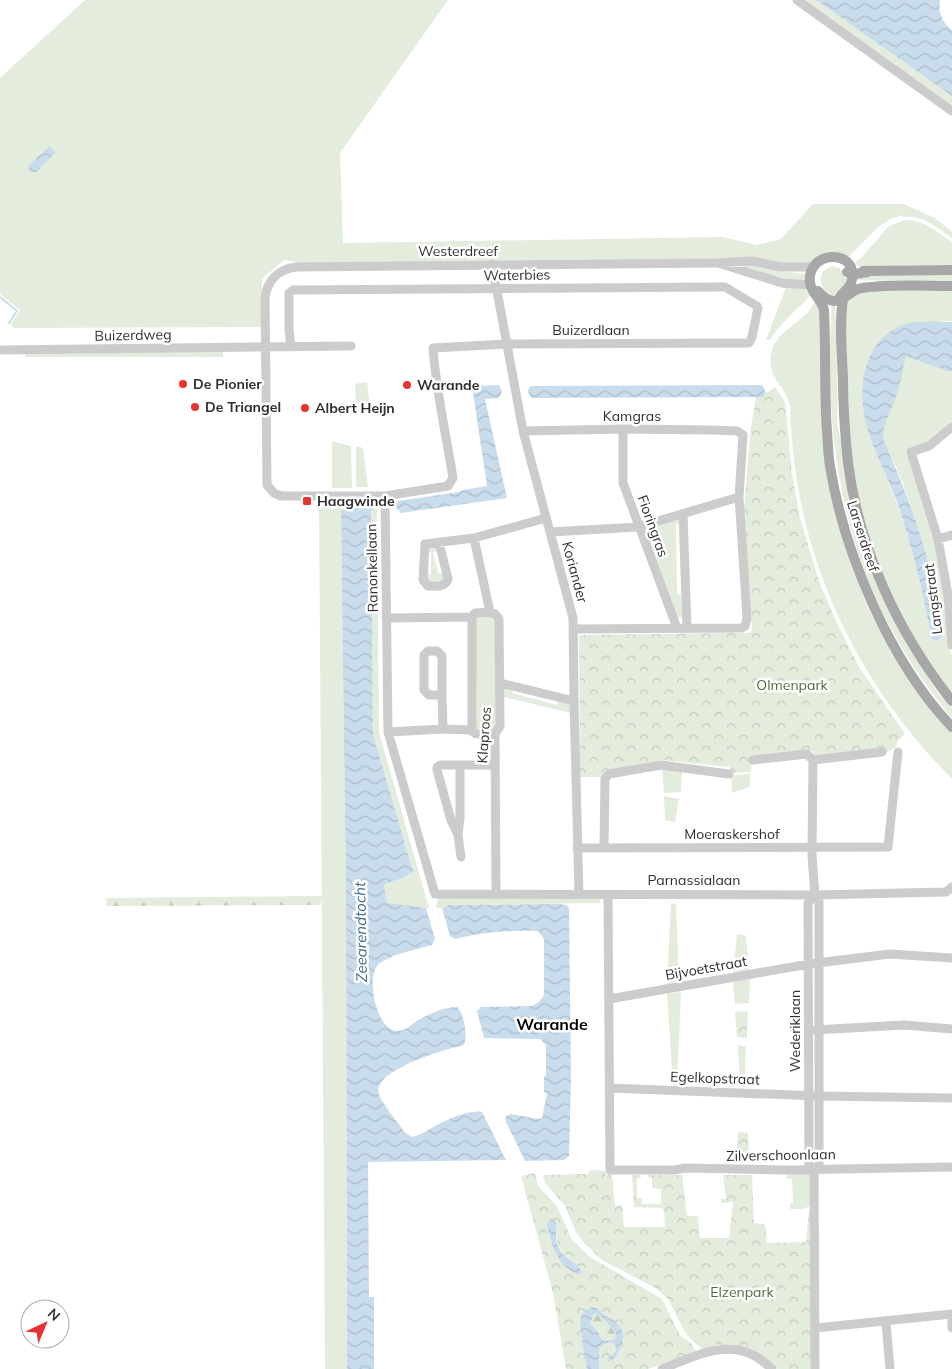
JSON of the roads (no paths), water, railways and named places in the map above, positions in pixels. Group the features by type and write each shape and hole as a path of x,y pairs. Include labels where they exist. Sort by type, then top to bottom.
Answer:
{"main road":[{"path":"852,272 842,259 832,256 822,259 814,267 810,277 815,296 838,297 858,288 880,286 952,286"},
{"path":"813,285 818,271 824,264 829,262 838,262 847,272 862,274 868,272 952,270"},
{"path":"838,297 852,272"},
{"name":"Larserdreef","path":"838,297 824,310 825,402 829,465 841,517 855,562 868,594 895,649 922,689 952,727"},
{"name":"Larserdreef","path":"838,297 848,463 858,516 872,559 895,615 915,648 952,701"}],"street":[{"path":"797,0 952,111"},
{"name":"Westerdreef","path":"266,346 266,292 272,279 286,268 306,266 716,263 752,261 781,267 814,267"},
{"name":"Westerdreef","path":"716,263 768,280 813,285"},
{"name":"Koriander","path":"492,264 495,289 523,431 573,618 579,894"},
{"name":"Waterbies","path":"292,347 289,292 293,290 725,287 758,308 749,343"},
{"name":"Buizerdlaan","path":"385,496 448,486 452,478 437,389 433,348 506,344 749,343"},
{"path":"351,346 266,346 267,485 281,496 385,496"},
{"name":"Buizerdweg","path":"0,350 266,346"},
{"name":"Langstraat","path":"952,428 929,446 911,452 938,539 948,595 952,645"},
{"name":"Kamgras","path":"523,431 623,429 710,430 741,433 744,438 739,497"},
{"name":"Fioringras","path":"623,429 623,483 677,628"},
{"name":"Ranonkellaan","path":"385,496 388,732 435,894"},
{"path":"550,532 638,527 739,497 746,586 747,619 745,626 742,628 574,628"},
{"name":"Fioringras","path":"683,514 687,628"},
{"path":"440,542 448,579 444,586 428,586 423,580 425,544 440,542 474,538 546,518"},
{"path":"938,539 952,535"},
{"name":"Klaproos","path":"474,538 490,612 499,619 500,726 495,734 496,895"},
{"path":"386,618 472,618 475,613 490,612"},
{"name":"Klaproos","path":"470,730 472,726 472,618"},
{"path":"442,695 429,695 424,690 424,655 428,651 437,651 442,656 443,729"},
{"path":"500,683 574,700"},
{"path":"388,732 443,729 470,730 476,734 495,734"},
{"path":"753,760 807,754 812,760 882,752"},
{"name":"Moeraskershof","path":"577,848 888,847 898,752"},
{"name":"Wederiklaan","path":"812,760 814,894 819,902 819,1096 814,1168"},
{"path":"458,835 451,820 437,767 440,765 495,765"},
{"path":"460,765 460,818 458,835 461,856"},
{"path":"604,848 605,779 609,774 661,765 729,774"},
{"name":"Parnassialaan","path":"435,894 814,894 946,892 952,887"},
{"name":"Wederiklaan","path":"814,894 808,903 808,964 809,1094 814,1168 815,1369"},
{"path":"608,895 609,1088"},
{"name":"Bijvoetstraat","path":"609,999 808,964 890,954 952,958"},
{"path":"809,1030 904,1025 952,1029"},
{"name":"Egelkopstraat","path":"609,1088 809,1094 819,1096 952,1098"},
{"name":"Zilverschoonlaan","path":"609,1088 610,1170 952,1167"},
{"path":"816,1328 952,1314 952,1328"},
{"path":"886,1322 890,1369"},
{"path":"662,1369 716,1349 729,1348 743,1350 756,1356 772,1369"}],"water":[{"path":"816,0 940,0 942,17 952,30 952,96"},
{"path":"50,146 55,153 36,172 30,172 30,164"},
{"path":"952,322 952,371 947,371 906,356 898,391 883,434 883,439 912,510 927,559 942,635 940,639 935,641 931,638 918,573 899,508 869,434 865,420 863,390 864,375 868,361 874,348 884,337 896,328 909,323"},
{"path":"499,385 502,392 499,398 485,399 507,498 401,513 395,506 398,501 487,486 472,386"},
{"path":"762,385 765,389 764,397 531,398 528,392 529,387 532,386"},
{"name":"Zeearendtocht","path":"369,505 374,510 371,511 373,734 413,871 407,876 384,886 387,903 426,908 435,939 432,945 396,955 378,965 373,980 375,1002 383,1022 397,1031 405,1029 436,1011 457,1007 463,1019 466,1036 464,1045 428,1056 398,1069 380,1085 379,1094 383,1103 405,1133 412,1137 455,1117 470,1112 482,1112 506,1160 368,1162 369,1297 374,1297 374,1369 347,1369 346,898 341,511 345,506"},
{"path":"448,905 566,905 569,908 571,1079 569,1156 564,1160 525,1161 505,1117 511,1114 538,1119 542,1118 547,1093 544,1092 546,1045 540,1039 484,1038 477,1011 481,1007 532,1006 539,1002 544,995 544,939 538,931 506,931 455,939 450,936 442,908"},
{"path":"551,1219 557,1223 556,1238 558,1247 578,1265 580,1274 567,1268 557,1255 550,1239 547,1224"},
{"path":"592,1307 598,1309 617,1323 621,1327 623,1334 623,1342 612,1360 606,1362 616,1350 615,1344 610,1342 599,1349 599,1369 587,1369 580,1325 582,1314","holes":["594,1314 599,1315 616,1332 615,1339 602,1340 590,1323"]}],"waterway":[{"path":"0,297 17,311 9,323"}],"place":[{"name":"De Pionier","path":"183,384"},
{"name":"Warande","path":"407,385"},
{"name":"De Triangel","path":"195,407"},
{"name":"Albert Heijn","path":"305,408"},
{"name":"Haagwinde","path":"307,501"}],"district":[{"name":"Warande","path":"552,1024"}],"park label":[{"name":"Olmenpark","path":"792,685"},
{"name":"Elzenpark","path":"742,1292"}]}
